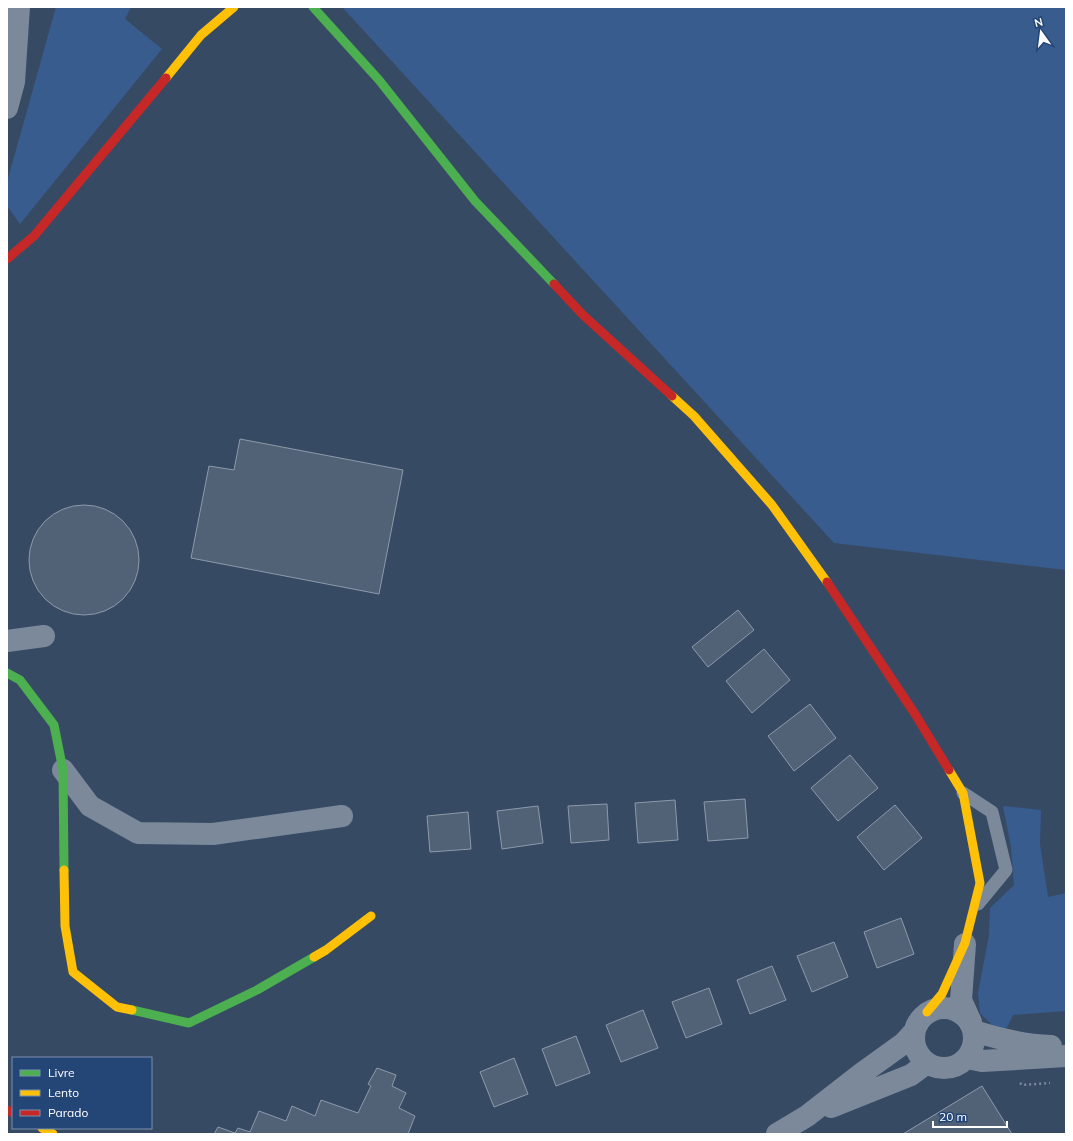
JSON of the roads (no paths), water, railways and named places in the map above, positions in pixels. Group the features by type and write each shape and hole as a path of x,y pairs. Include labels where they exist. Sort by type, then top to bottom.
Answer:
{"street":[{"path":"7,108 14,82 19,7"},
{"path":"7,259 34,236 201,36 234,7"},
{"path":"313,7 379,80 474,201 583,315 694,416 772,505 849,614 915,714 963,792 980,883 965,943 942,994 921,1018 914,1032 904,1043 807,1116 777,1134"},
{"path":"7,641 44,636"},
{"path":"7,673 20,680 54,725 63,770 65,926 73,972 117,1007 189,1023 257,990 326,950 371,916"},
{"path":"63,770 90,806 138,833 213,834 342,816"},
{"path":"914,1032 916,1049 927,1063 935,1067 944,1068 960,1064 967,1058 972,1050 975,1041 973,1027 961,1000 965,943"},
{"path":"927,1012 936,1008 946,1007 956,1010 964,1015 973,1027 993,1038 1033,1046 1066,1047"},
{"path":"967,1058 982,1061 1066,1056"},
{"path":"807,1116 912,1075 927,1063"},
{"path":"44,1129 53,1134"}],"lane":[{"path":"963,792 992,812 1006,870 974,910"}]}
